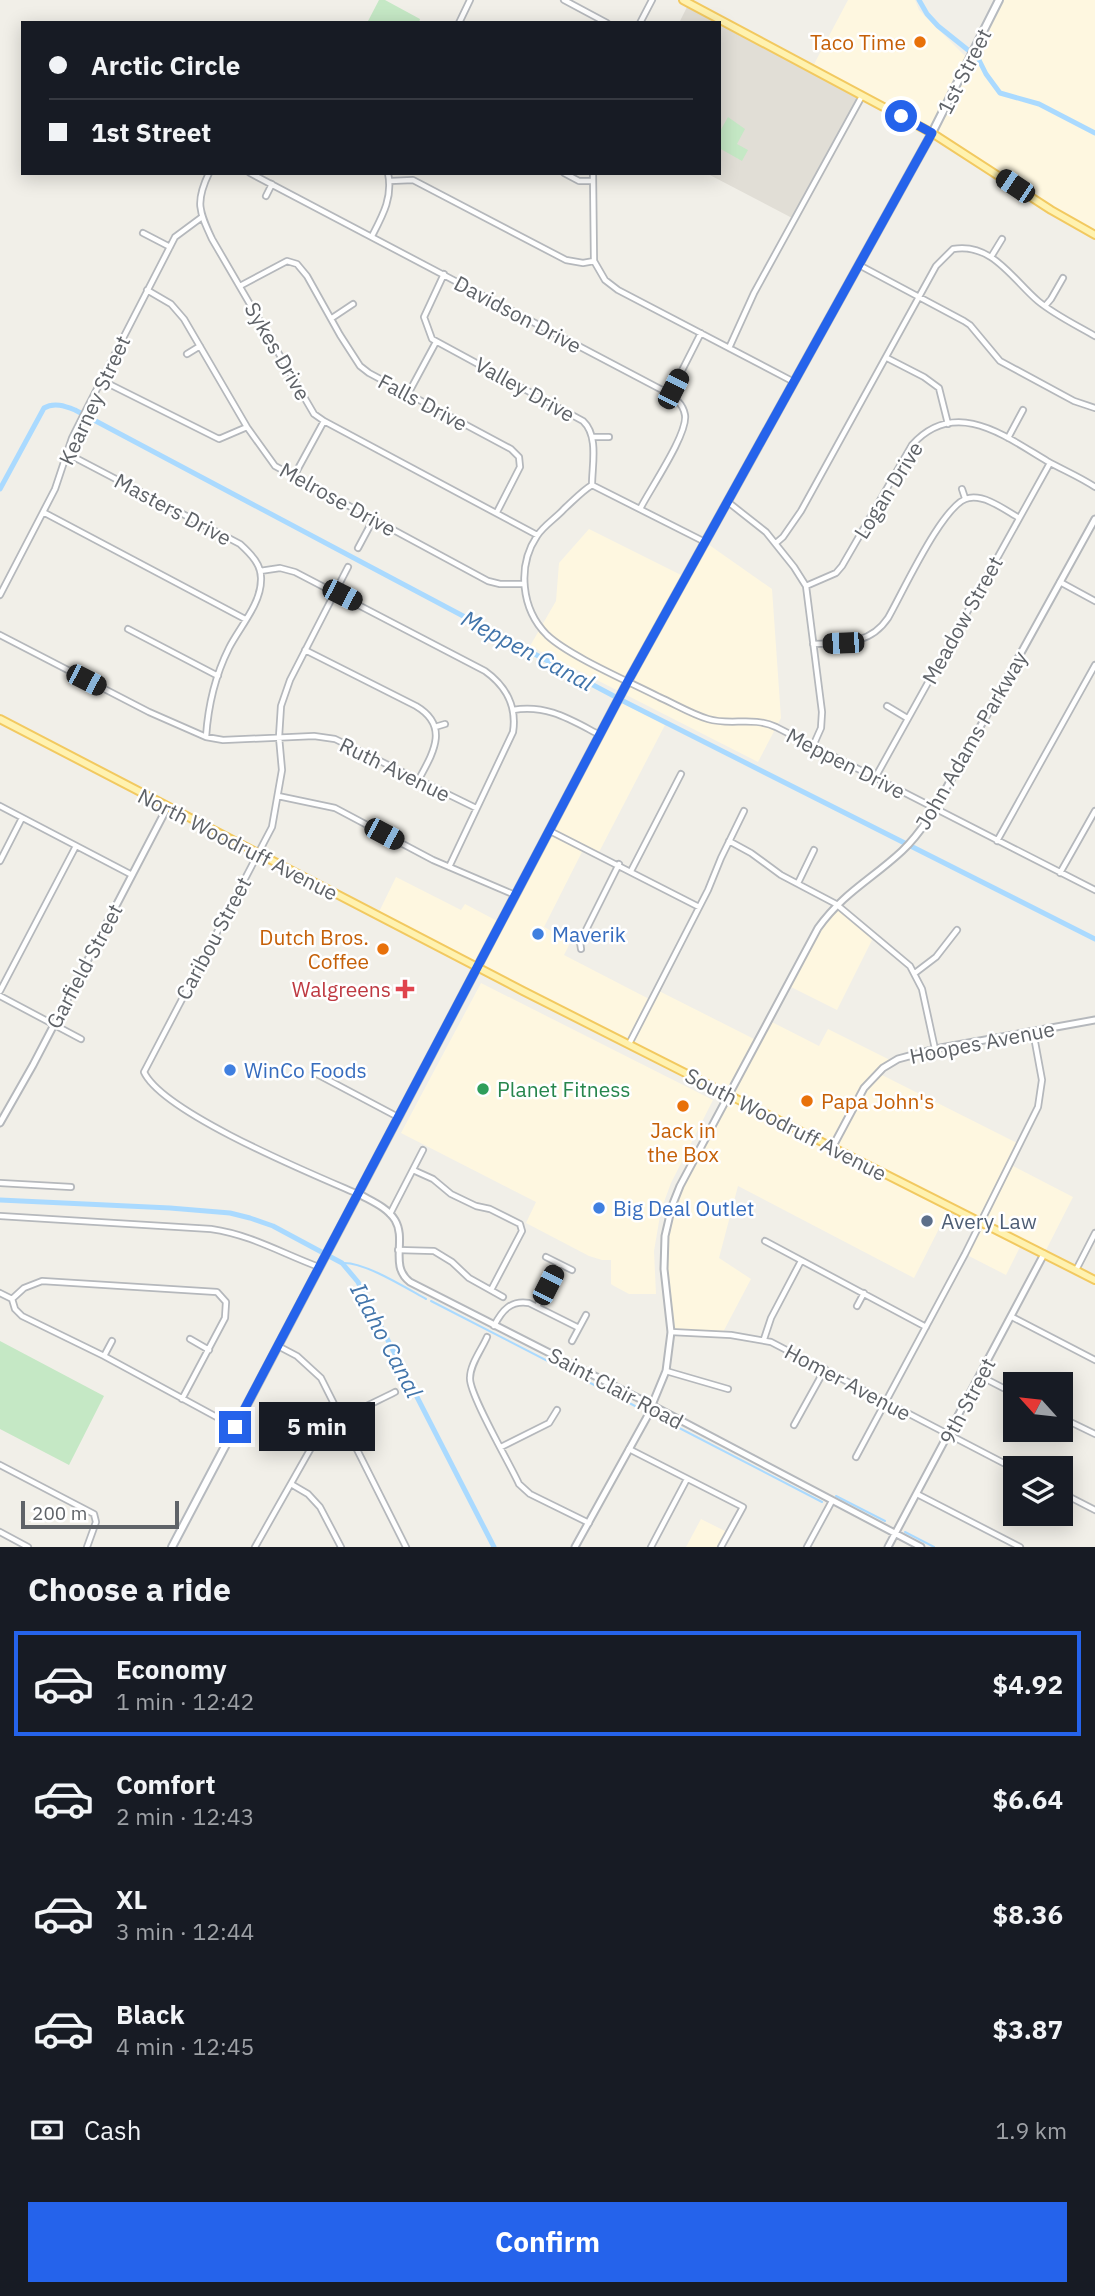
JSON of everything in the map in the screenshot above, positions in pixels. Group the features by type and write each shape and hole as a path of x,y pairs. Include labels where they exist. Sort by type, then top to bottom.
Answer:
{"main road":[{"path":"683,0 932,133 1095,235"},
{"name":"1st Street","path":"172,1547 628,681 932,133 999,0"},
{"name":"North Woodruff Avenue","path":"0,719 478,967"},
{"name":"South Woodruff Avenue","path":"478,967 1095,1280"}],"street":[{"path":"460,21 470,0"},
{"path":"564,0 603,21"},
{"path":"641,21 652,0"},
{"path":"729,348 754,293 862,96"},
{"path":"202,217 200,197 208,175"},
{"name":"Davidson Drive","path":"254,175 670,394"},
{"path":"372,236 389,198 388,175"},
{"path":"568,175 579,181 593,181"},
{"path":"593,175 594,261 605,280 612,287 794,382"},
{"path":"390,181 412,180 566,260 583,263 594,261"},
{"path":"266,196 272,184"},
{"name":"Kearney Street","path":"0,595 43,512 86,409 175,237 202,217"},
{"name":"Sykes Drive","path":"202,217 314,414 324,422 537,535"},
{"path":"143,233 170,247"},
{"path":"991,257 1002,239"},
{"path":"776,543 797,517 887,358 918,296 942,258 953,249 972,248 991,257 1045,306 1095,336"},
{"name":"Falls Drive","path":"240,286 287,261 292,261 307,276 360,366 511,449 519,457 520,467 497,512"},
{"path":"859,265 970,326 1000,361 1074,401 1095,408"},
{"path":"408,394 436,342 427,329 424,317 444,274"},
{"path":"1045,306 1063,278"},
{"name":"Melrose Drive","path":"147,290 171,304 184,319 247,427 275,466 488,581 524,584"},
{"path":"332,318 353,304"},
{"path":"640,509 682,434 685,415 681,405 670,394 701,334"},
{"name":"Valley Drive","path":"436,342 583,421 593,437 592,485"},
{"path":"187,354 200,346"},
{"path":"887,358 939,388 948,424 976,423 1095,487"},
{"path":"101,380 219,439 247,427"},
{"path":"1008,438 1023,411"},
{"path":"294,477 324,422"},
{"name":"Logan Drive","path":"806,586 839,570 912,445 922,435 948,424"},
{"path":"593,437 608,437"},
{"name":"Masters Drive","path":"68,454 240,544 255,559 260,571"},
{"name":"Meadow Street","path":"875,778 1050,463"},
{"path":"524,584 526,565 537,535 592,485 705,542"},
{"path":"962,489 965,498"},
{"path":"813,644 852,641 877,632 888,618 948,511 965,498 982,498 1019,518"},
{"path":"728,501 776,543 806,586 822,723 813,746"},
{"path":"43,512 245,619"},
{"name":"John Adams Parkway","path":"575,1547 652,1406 666,1371 671,1332 664,1269 668,1221 680,1185 818,928 836,904 911,842 934,809 1095,519"},
{"path":"358,548 373,520"},
{"name":"Caribou Street","path":"348,566 305,650 281,706 279,737 282,770 272,827 144,1072 168,1097 197,1118 359,1194"},
{"path":"206,737 207,715 218,676 227,651 259,592 260,571 286,569 485,671 505,690 513,710 514,722 511,738 449,867"},
{"path":"1060,582 1095,601"},
{"name":"Meppen Drive","path":"524,584 527,601 547,635 572,651 711,720 762,721 1095,890"},
{"path":"128,629 218,676"},
{"name":"Ruth Avenue","path":"0,635 149,712 206,737 223,740 314,736 335,739 476,808"},
{"path":"305,650 416,706 428,715 435,727 437,741 419,779"},
{"path":"997,841 1095,665"},
{"path":"887,706 907,718"},
{"path":"513,710 549,710 600,736"},
{"path":"435,727 445,724"},
{"path":"631,871 681,774"},
{"path":"278,796 335,808 449,867 516,895"},
{"path":"0,806 132,875"},
{"name":"Garfield Street","path":"0,1123 167,808"},
{"path":"629,1044 744,811"},
{"path":"1060,873 1095,811"},
{"path":"0,860 22,818"},
{"path":"550,831 699,906"},
{"path":"729,841 836,904 915,973 922,989 935,1049"},
{"path":"76,846 0,993 81,1039"},
{"path":"798,883 814,850"},
{"path":"581,949 580,942 619,864"},
{"path":"915,973 936,957 957,930"},
{"name":"Hoopes Avenue","path":"832,1148 864,1088 883,1068 898,1059 935,1049 1095,1020"},
{"path":"856,1457 981,1222 1038,1107 1042,1080 1033,1031"},
{"path":"313,1072 399,1117"},
{"path":"359,1194 390,1214 423,1150"},
{"path":"413,1170 433,1179 451,1194 520,1224 522,1231 491,1290"},
{"path":"0,1183 71,1186"},
{"name":"Saint Clair Road","path":"390,1214 398,1229 401,1271 410,1282 921,1547"},
{"path":"0,1216 222,1230 253,1238 321,1265"},
{"path":"1076,1270 1095,1233"},
{"path":"765,1241 926,1327"},
{"path":"398,1250 434,1251 452,1262 469,1278 503,1297"},
{"name":"9th Street","path":"888,1547 1044,1254"},
{"path":"546,1257 572,1270"},
{"path":"764,1339 771,1318 801,1261"},
{"path":"537,1307 558,1263"},
{"path":"12,1299 24,1289 42,1281 216,1292 224,1298 226,1312 182,1399"},
{"path":"0,1293 12,1299 15,1309 22,1316 235,1427"},
{"path":"857,1306 863,1293"},
{"path":"495,1326 503,1311 513,1303 529,1303 579,1328"},
{"path":"572,1341 586,1314"},
{"path":"1012,1317 1095,1360"},
{"name":"Homer Avenue","path":"671,1332 764,1339 782,1346 1003,1463"},
{"path":"487,1337 469,1380 524,1489 589,1522"},
{"path":"190,1339 209,1350"},
{"path":"103,1356 112,1341"},
{"path":"278,1346 305,1362 321,1378 406,1547"},
{"path":"794,1425 825,1369"},
{"path":"666,1371 728,1389"},
{"path":"980,1376 1003,1388"},
{"path":"256,1547 315,1441 324,1431 343,1419 395,1392"},
{"path":"501,1447 549,1423 557,1410"},
{"path":"1073,1423 1095,1434"},
{"path":"629,1449 743,1507 721,1547"},
{"path":"0,1465 91,1512 96,1522 87,1547"},
{"path":"651,1547 687,1479"},
{"path":"291,1484 308,1494 320,1507 341,1547"},
{"path":"917,1494 1020,1547"},
{"path":"1073,1499 1095,1510"},
{"path":"807,1547 832,1501"},
{"path":"0,1532 28,1547"}],"shaded area":[{"path":"848,0 915,0 919,10 969,60 1003,0 1095,0 1095,235 961,149 812,68"},
{"path":"689,3 862,96 794,219 710,175 721,175 721,21 680,21"},
{"path":"589,529 685,577 705,542 772,589 781,718 758,762 530,646 556,601 559,563"},
{"path":"618,701 665,725 598,854 584,848 544,927 571,941 564,955 651,1000 657,990 756,1040 768,1020 819,1046 828,1029 894,1062 878,1073 1021,1145 1011,1165 1073,1197 1044,1254 1022,1243 1006,1275 965,1254 981,1222 950,1207 914,1278 738,1186 719,1258 751,1279 722,1334 671,1332 665,1236 670,1211 727,1095 377,916 396,877 461,910 465,904 501,923"},
{"path":"836,904 874,936 837,1010 787,985 818,928"},
{"path":"481,983 713,1100 671,1183 661,1210 654,1251 656,1294 629,1294 614,1286 611,1284 611,1260 589,1256 526,1223 536,1202 401,1133"},
{"path":"701,1519 729,1533 721,1547 686,1547"}],"green space":[{"path":"379,0 385,0 420,19 420,21 368,21"},
{"path":"728,117 745,129 737,144 748,150 742,161 721,149 721,129"},
{"path":"0,1341 104,1396 69,1465 0,1429"}],"waterway":[{"path":"919,0 938,26 978,58 1000,93 1039,104 1095,133"},
{"name":"Meppen Canal","path":"0,489 44,408 56,405 75,410 627,703 1095,939"},
{"name":"Idaho Canal","path":"0,1200 230,1213 273,1226 342,1263 358,1282 494,1547"},
{"path":"342,1263 373,1271 426,1299"},
{"path":"431,1301 639,1408"},
{"path":"658,1417 822,1502"},
{"path":"836,1496 885,1521"},
{"path":"905,1532 934,1547"}],"place":[{"name":"Taco Time","path":"920,42"},
{"name":"Maverik","path":"538,934"},
{"name":"Dutch Bros. Coffee","path":"383,949"},
{"name":"Walgreens","path":"405,989"},
{"name":"WinCo Foods","path":"230,1070"},
{"name":"Planet Fitness","path":"483,1089"},
{"name":"Papa John's","path":"807,1101"},
{"name":"Jack in the Box","path":"683,1106"},
{"name":"Big Deal Outlet","path":"599,1208"},
{"name":"Avery Law","path":"927,1221"}],"route":[{"path":"235,1427 628,681 932,133 901,116"}]}
